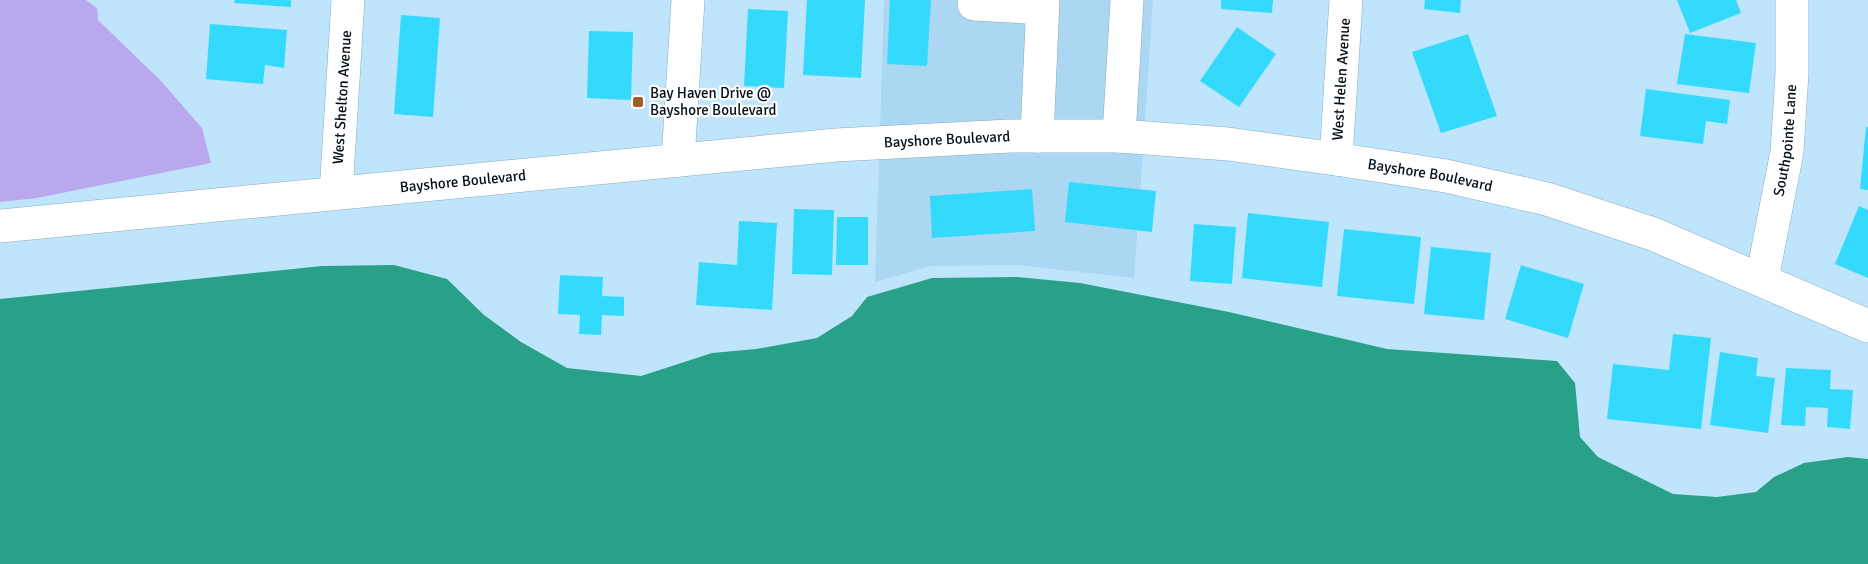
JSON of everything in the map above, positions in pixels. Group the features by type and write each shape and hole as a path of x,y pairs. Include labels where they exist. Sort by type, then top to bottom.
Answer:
{"street":[{"name":"West Shelton Avenue","path":"336,193 348,0"},
{"path":"678,160 688,0"},
{"path":"1119,136 1127,0"},
{"name":"West Helen Avenue","path":"1336,159 1346,0"},
{"name":"Southpointe Lane","path":"1762,279 1786,152 1792,73 1792,0"},
{"path":"974,4 1043,4 1037,136"},
{"name":"Bayshore Boulevard","path":"0,226 836,145 1037,136 1119,136 1228,144 1336,159 1446,176 1547,199 1653,234 1868,326"}],"shaded area":[{"path":"0,0 86,0 97,8 98,20 160,80 202,128 211,163 37,198 0,202"},
{"path":"884,0 1153,0 1145,124 1105,122 880,129"},
{"path":"1011,150 1143,152 1134,278 1017,265 931,266 875,282 879,156"},
{"path":"394,265 447,279 484,315 521,342 567,368 641,376 712,353 756,349 817,338 852,316 867,297 932,278 1017,277 1080,283 1229,312 1387,349 1557,361 1575,383 1580,437 1598,457 1673,494 1717,497 1756,492 1774,477 1804,463 1848,457 1868,459 1868,564 0,564 0,299 322,266"}],"building":[{"path":"235,0 291,0 291,7 234,3"},
{"path":"807,0 865,0 861,78 803,75"},
{"path":"890,0 931,0 927,66 887,64"},
{"path":"1221,0 1273,0 1272,13 1221,9"},
{"path":"1425,0 1461,0 1460,13 1424,9"},
{"path":"1677,0 1736,0 1741,13 1690,33"},
{"path":"748,9 788,11 784,88 744,86"},
{"path":"401,15 440,18 433,117 394,114"},
{"path":"210,24 287,30 284,68 265,65 263,84 206,79"},
{"path":"1237,27 1276,54 1239,107 1200,81"},
{"path":"589,31 633,32 631,100 587,98"},
{"path":"1468,34 1497,116 1441,133 1412,52"},
{"path":"1685,34 1756,43 1749,93 1677,84"},
{"path":"1646,89 1730,100 1727,124 1706,121 1703,144 1640,136"},
{"path":"1866,127 1868,127 1868,190 1860,189"},
{"path":"1069,182 1156,191 1152,232 1065,222"},
{"path":"1032,189 1035,231 932,238 930,196"},
{"path":"1859,206 1868,210 1868,278 1835,264"},
{"path":"794,209 834,210 832,275 792,274"},
{"path":"1248,213 1329,222 1322,287 1242,278"},
{"path":"837,217 868,217 868,265 836,265"},
{"path":"739,221 777,223 772,310 696,305 699,262 737,265"},
{"path":"1194,224 1236,227 1232,284 1190,281"},
{"path":"1344,229 1421,237 1414,304 1337,296"},
{"path":"1431,247 1491,253 1484,320 1424,314"},
{"path":"1521,265 1584,284 1568,338 1505,319"},
{"path":"560,275 603,277 602,296 624,297 624,316 602,315 601,335 579,334 580,315 558,314"},
{"path":"1673,334 1711,338 1701,429 1607,419 1613,364 1669,370"},
{"path":"1720,352 1758,358 1756,376 1775,378 1768,433 1710,425"},
{"path":"1786,368 1831,370 1830,389 1853,390 1850,429 1827,427 1828,408 1806,407 1805,426 1781,425"}],"place":[{"name":"Bay Haven Drive @ Bayshore Boulevard","path":"638,102"}]}
